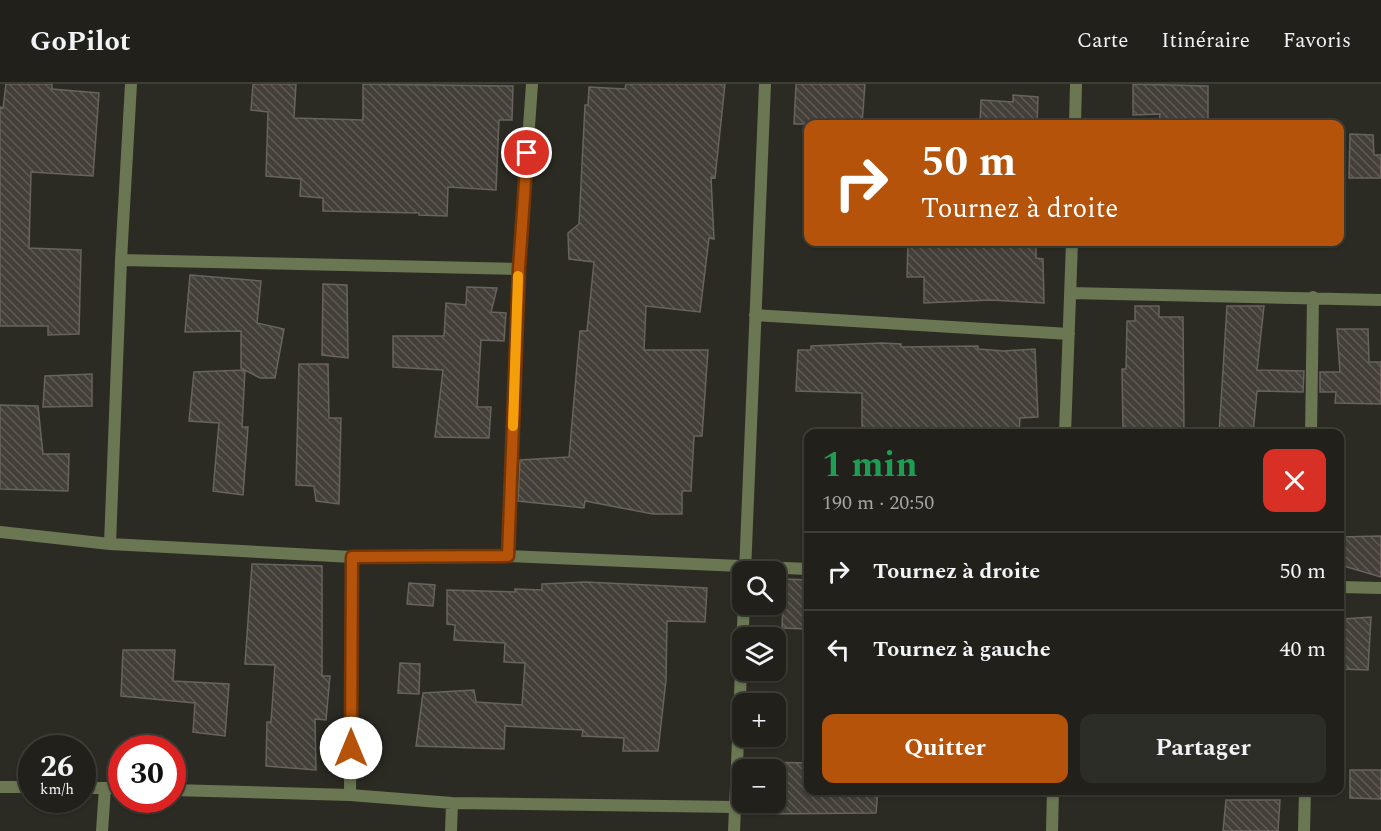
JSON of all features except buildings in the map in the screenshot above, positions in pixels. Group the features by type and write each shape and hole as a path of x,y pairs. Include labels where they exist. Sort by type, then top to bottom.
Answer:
{"street":[{"path":"110,544 121,260 131,84"},
{"path":"508,556 519,269 532,84"},
{"path":"745,561 765,84"},
{"path":"1075,120 1076,84"},
{"path":"1065,429 1072,246"},
{"path":"121,260 519,269"},
{"path":"1070,293 1381,300"},
{"path":"1311,429 1313,297"},
{"path":"755,315 1069,334"},
{"path":"0,532 110,544 352,557 508,556 732,569"},
{"path":"350,795 352,557"},
{"path":"786,569 804,569"},
{"path":"1344,587 1381,588"},
{"path":"737,759 744,615"},
{"path":"0,787 18,787"},
{"path":"96,788 105,788 102,831"},
{"path":"186,790 350,795 452,803 732,807"},
{"path":"1052,831 1053,795"},
{"path":"1304,831 1305,795"},
{"path":"451,831 452,803"},
{"path":"734,831 735,813"}],"slow traffic":[{"path":"513,426 518,276"}],"route":[{"path":"351,748 352,557 508,556 519,269 527,153"}]}
